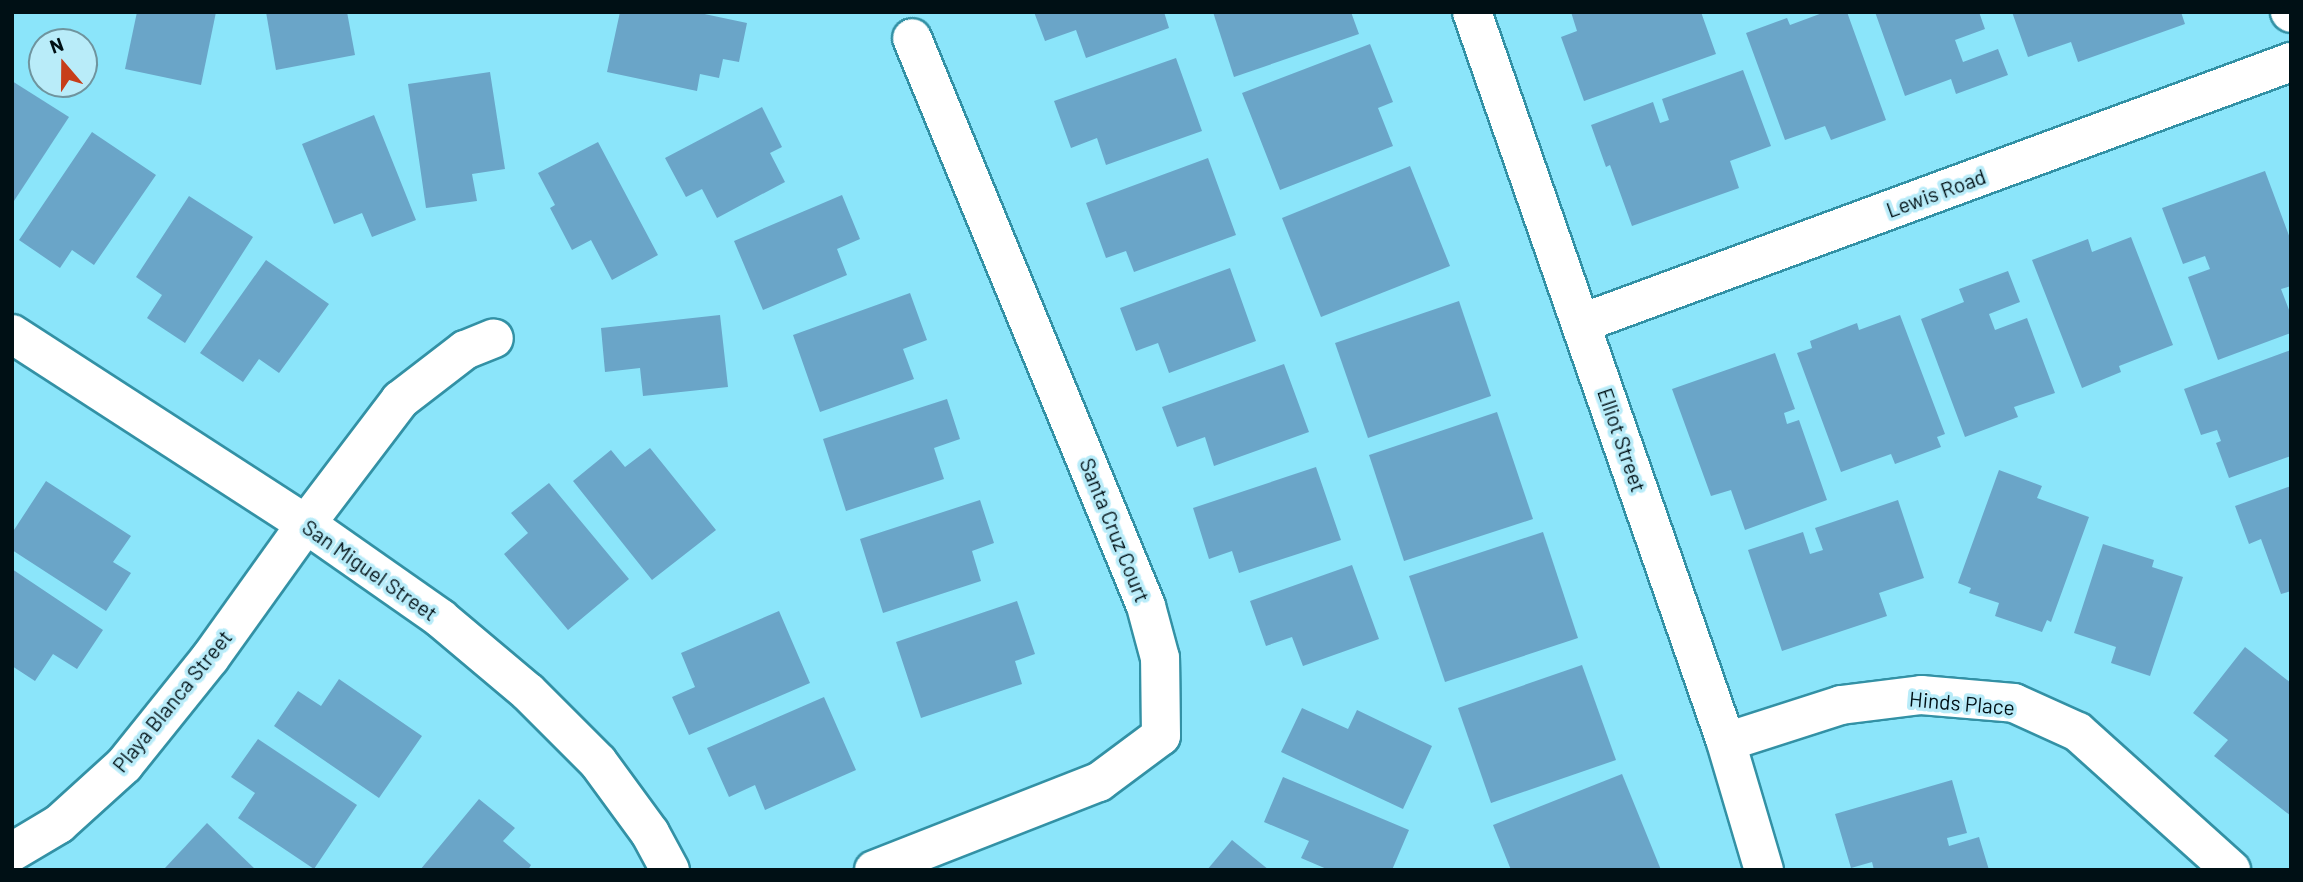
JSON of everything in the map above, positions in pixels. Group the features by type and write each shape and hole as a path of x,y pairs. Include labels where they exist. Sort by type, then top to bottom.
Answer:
{"street":[{"name":"Elliot Street","path":"1472,12 1726,742 1764,870"},
{"name":"Santa Cruz Court","path":"874,870 1099,782 1161,736 1160,659 1146,606 912,38"},
{"name":"Lewis Road","path":"1582,323 2291,62"},
{"name":"San Miguel Street","path":"12,334 306,524 440,618 528,692 598,762 650,833 670,870"},
{"name":"Playa Blanca Street","path":"12,852 59,824 124,765 210,658 306,524 400,400 466,350 494,338"},
{"name":"Hinds Place","path":"1726,742 1841,705 1907,696 2014,703 2078,732 2231,870"}],"building":[{"path":"137,12 216,12 201,85 125,69"},
{"path":"266,12 347,12 355,55 276,70"},
{"path":"620,12 695,12 747,23 739,62 723,59 719,78 700,74 697,91 607,72"},
{"path":"1034,12 1164,12 1169,28 1086,58 1076,30 1045,41"},
{"path":"1213,12 1351,12 1359,34 1234,77"},
{"path":"1571,12 1701,12 1716,54 1584,101 1561,37 1577,31"},
{"path":"1825,12 1847,12 1886,120 1831,140 1825,126 1785,140 1746,33 1787,18 1790,25"},
{"path":"1875,12 1979,12 1985,29 1955,40 1963,62 1998,49 2008,75 1956,94 1951,79 1905,96"},
{"path":"2012,12 2181,12 2185,24 2078,62 2071,42 2028,57"},
{"path":"1370,44 1393,102 1378,108 1393,146 1280,190 1242,93"},
{"path":"1176,58 1202,131 1106,165 1097,138 1071,148 1054,101"},
{"path":"1743,70 1771,146 1730,161 1739,188 1632,226 1610,165 1606,167 1591,125 1653,102 1660,123 1669,120 1662,99"},
{"path":"490,72 505,169 472,174 477,201 426,208 408,84"},
{"path":"12,81 28,91 28,98 39,98 69,117 12,204"},
{"path":"762,107 782,147 770,153 785,182 717,218 702,189 686,197 665,158"},
{"path":"374,115 416,220 372,237 362,213 334,224 302,144"},
{"path":"92,132 156,175 94,265 72,250 60,268 19,240"},
{"path":"598,142 658,255 612,280 591,240 572,250 550,208 555,205 538,173"},
{"path":"1208,158 1236,235 1134,272 1126,251 1106,258 1086,203"},
{"path":"1410,166 1450,266 1321,317 1282,218"},
{"path":"2265,171 2291,241 2291,286 2281,289 2291,315 2291,333 2218,360 2188,277 2210,269 2205,256 2183,264 2162,208"},
{"path":"842,195 860,239 837,249 847,275 763,310 734,241"},
{"path":"189,196 253,237 185,343 147,318 162,295 136,277"},
{"path":"2131,237 2173,345 2119,366 2121,372 2082,388 2032,260 2088,239 2092,252"},
{"path":"266,260 329,304 279,373 259,359 243,382 200,353"},
{"path":"1230,268 1256,341 1169,373 1158,343 1136,351 1120,308"},
{"path":"2008,271 2020,302 1989,314 1995,330 2027,318 2055,393 2014,407 2018,417 1965,437 1921,319 1964,302 1959,289"},
{"path":"910,293 927,340 903,349 914,379 820,412 793,335"},
{"path":"1459,301 1491,396 1368,438 1335,343"},
{"path":"720,315 728,387 643,396 640,368 605,372 601,328"},
{"path":"1900,315 1945,434 1937,437 1941,447 1895,464 1891,454 1841,472 1797,353 1812,348 1810,341 1857,323 1859,330"},
{"path":"2291,350 2291,456 2229,478 2216,443 2221,441 2217,430 2201,435 2184,389"},
{"path":"1775,353 1795,409 1784,413 1787,424 1799,420 1827,500 1745,530 1731,490 1711,496 1672,389"},
{"path":"1284,364 1309,432 1214,466 1205,437 1177,447 1162,407"},
{"path":"947,399 960,439 934,448 944,479 846,511 823,439"},
{"path":"1497,412 1533,519 1404,561 1369,455"},
{"path":"650,448 716,530 652,580 573,481 611,450 625,467"},
{"path":"1316,467 1341,540 1239,573 1232,551 1209,559 1193,508"},
{"path":"1999,470 2042,486 2037,498 2089,517 2051,622 2047,620 2042,632 1995,616 1999,603 1969,593 1971,588 1958,583"},
{"path":"46,481 131,536 113,562 131,573 106,611 12,550 12,533"},
{"path":"549,483 629,579 568,630 504,554 528,533 511,513"},
{"path":"2291,486 2291,591 2281,594 2261,539 2249,544 2235,506"},
{"path":"980,500 994,543 972,551 981,581 883,613 860,539"},
{"path":"1898,500 1924,578 1879,593 1887,616 1782,651 1748,550 1803,532 1810,554 1823,550 1815,528"},
{"path":"1543,532 1578,638 1445,682 1409,576"},
{"path":"2103,544 2154,560 2152,567 2183,577 2150,676 2111,663 2116,647 2074,633"},
{"path":"1352,565 1379,639 1303,666 1292,637 1266,646 1250,601"},
{"path":"12,569 103,630 77,669 53,654 35,681 12,666"},
{"path":"1017,601 1035,654 1015,661 1022,684 921,718 896,642"},
{"path":"779,611 810,683 689,735 672,697 695,687 681,653"},
{"path":"2245,647 2291,683 2291,816 2214,756 2228,740 2193,713"},
{"path":"1582,665 1616,760 1491,803 1458,708"},
{"path":"339,679 422,736 379,798 274,726 298,691 321,706"},
{"path":"824,697 856,770 765,810 755,785 729,797 707,748"},
{"path":"1302,708 1348,729 1357,710 1432,746 1403,809 1281,752"},
{"path":"258,739 357,805 314,869 238,818 255,793 231,777"},
{"path":"1622,774 1661,870 1511,870 1493,825"},
{"path":"1283,777 1409,830 1392,870 1329,870 1301,858 1309,841 1264,822"},
{"path":"1952,780 1967,833 1947,838 1949,846 1979,837 1989,870 1874,870 1872,862 1851,868 1835,814"},
{"path":"479,799 515,828 503,841 531,865 528,870 420,870"},
{"path":"207,823 256,870 165,868"},
{"path":"1232,840 1269,870 1207,870"}]}
